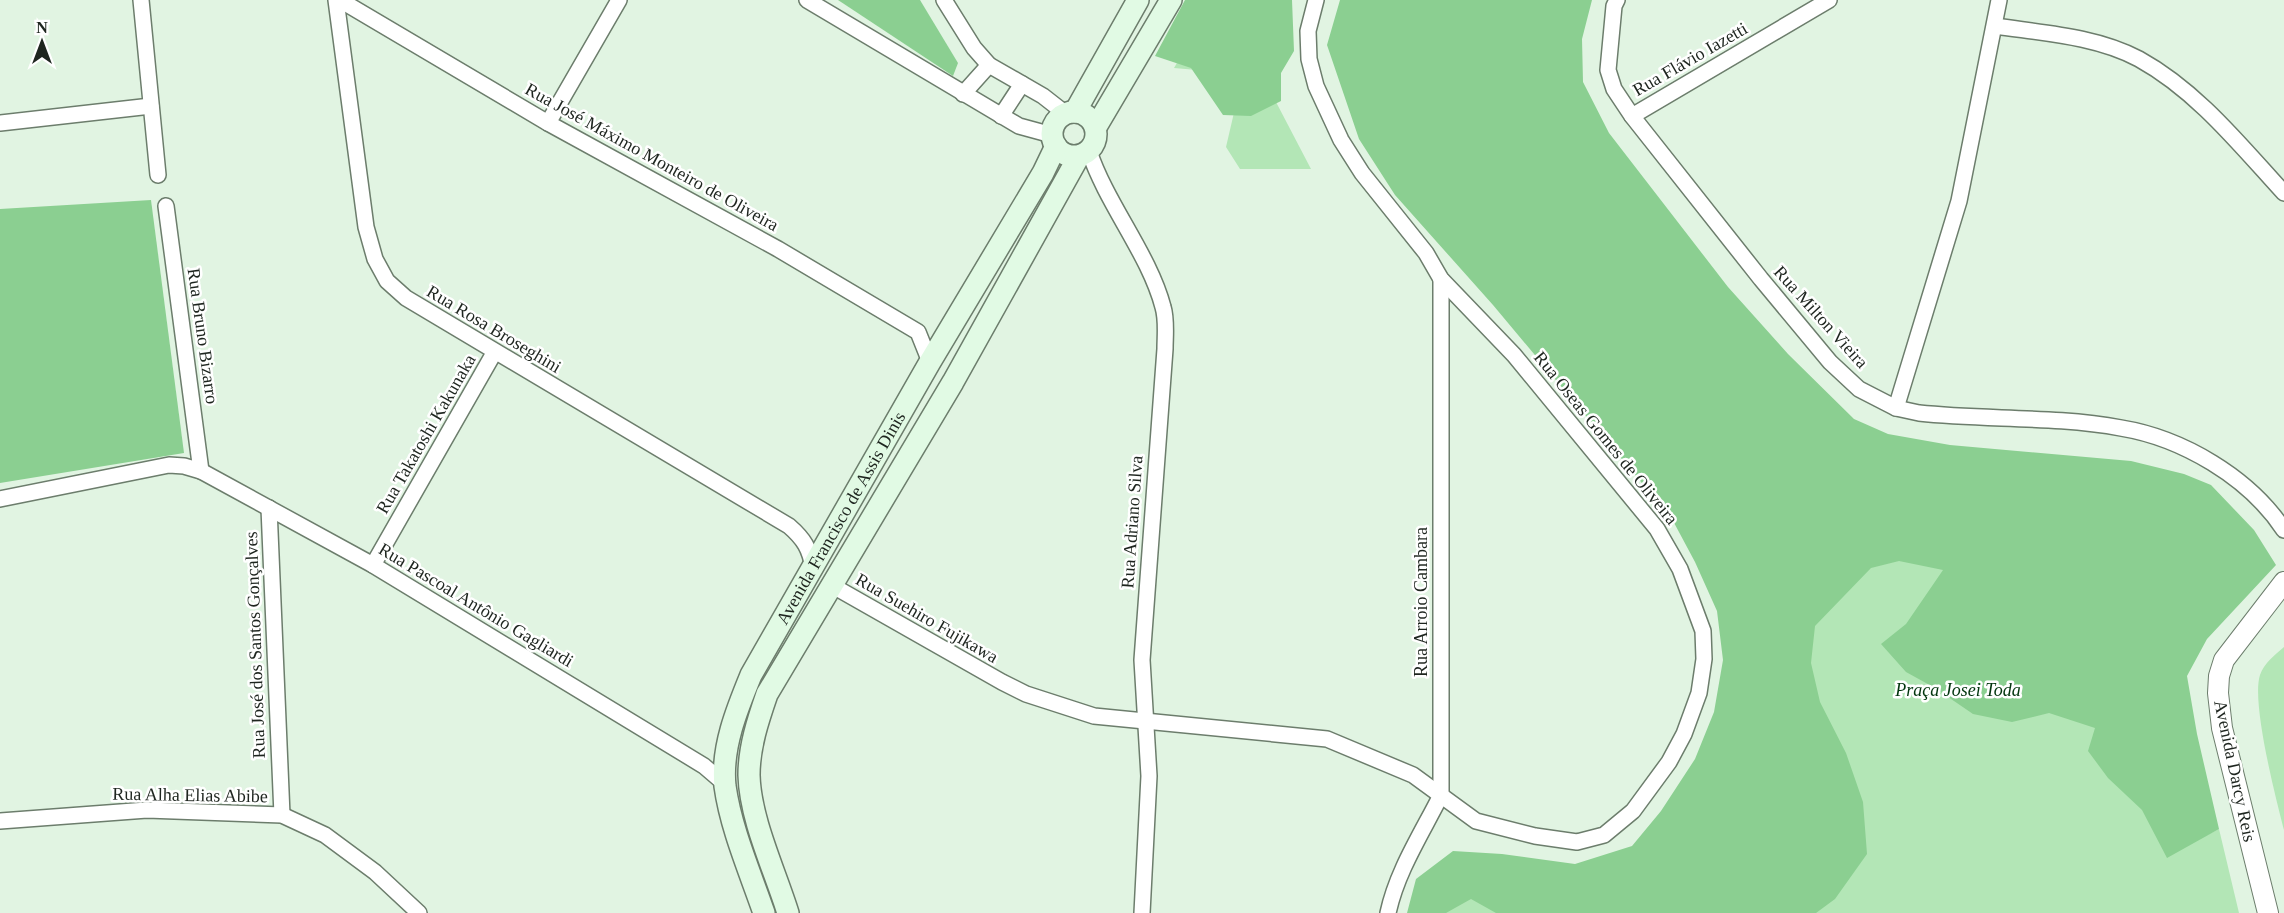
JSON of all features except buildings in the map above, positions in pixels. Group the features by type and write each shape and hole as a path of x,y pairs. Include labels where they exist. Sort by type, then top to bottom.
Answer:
{"main road":[{"path":"1071,113 1088,117 1095,127 1096,140 1084,154 1066,155 1054,141 1054,126 1071,113 1138,0"},
{"path":"1095,127 1171,0"},
{"name":"Avenida Francisco de Assis Dinis","path":"764,913 735,827 725,784 730,734 738,705 751,675 930,362 1043,173 1054,141"},
{"name":"Avenida Francisco de Assis Dinis","path":"788,913 753,802 749,775 751,749 767,694 959,372 1084,154"}],"street":[{"path":"141,0 158,175"},
{"name":"Rua José Máximo Monteiro de Oliveira","path":"338,0 548,123 778,249 918,332 930,362"},
{"name":"Rua Rosa Broseghini","path":"338,0 358,178 366,227 375,259 387,281 406,298 494,353 789,526 803,538 810,552 813,568"},
{"path":"548,123 619,0"},
{"path":"807,0 1001,116 1054,141"},
{"path":"944,0 974,48 989,65 1071,113"},
{"name":"Rua Oseas Gomes de Oliveira","path":"1002,682 1026,694 1094,716 1327,739 1413,775 1476,821 1491,826 1577,842 1604,835 1633,811 1669,762 1684,734 1699,693 1704,660 1703,631 1680,569 1657,529 1514,355 1441,279 1426,254 1362,173 1341,140 1316,86 1310,60 1308,30 1316,0"},
{"name":"Rua Milton Vieira","path":"1617,0 1614,6 1608,70 1614,89 1632,116 1746,261 1830,363 1859,389 1896,408 1954,417 2122,428 2176,444 2222,469 2247,489 2284,530"},
{"name":"Rua Flávio Iazetti","path":"1632,116 1829,0"},
{"path":"1896,408 1959,201 2000,0"},
{"path":"1995,26 2092,42 2137,58 2178,84 2284,193"},
{"path":"963,94 989,65"},
{"path":"1001,116 1022,84"},
{"path":"0,123 151,106"},
{"name":"Rua Adriano Silva","path":"1084,154 1148,271 1164,308 1165,349 1142,660 1149,776 1142,913"},
{"name":"Rua Bruno Bizarro","path":"166,206 201,471"},
{"name":"Rua Arroio Cambara","path":"1388,913 1392,896 1405,865 1441,795 1441,279"},
{"name":"Rua Takatoshi Kakunaka","path":"373,565 494,353"},
{"name":"Rua Pascoal Antônio Gagliardi","path":"0,499 169,465 201,471 373,565 704,766 725,784"},
{"name":"Rua José dos Santos Gonçalves","path":"269,508 282,815"},
{"name":"Avenida Darcy Reis","path":"2268,913 2222,728 2218,676 2224,660 2256,618 2276,603 2284,582"},
{"name":"Rua Suehiro Fujikawa","path":"833,586 1002,682"},
{"name":"Rua Alha Elias Abibe","path":"0,821 147,810 282,815 325,835 375,872 419,913"}],"green space":[{"path":"838,0 920,0 958,63 953,76"},
{"path":"1185,0 1292,0 1294,51 1281,73 1281,101 1251,116 1223,115 1191,68 1155,56"},
{"path":"1214,0 1276,102 1311,169 1240,169 1226,147 1243,74 1174,68"},
{"name":"Praça Josei Toda","path":"1340,0 1592,0 1582,39 1583,82 1609,133 1728,287 1788,354 1854,419 1888,434 1950,445 2131,461 2184,474 2211,485 2254,530 2276,565 2207,639 2187,676 2197,734 2219,829 2167,858 2142,810 2108,778 2088,751 2095,728 2049,713 2012,722 1973,714 1935,688 1906,672 1881,644 1906,624 1943,570 1899,561 1871,568 1815,626 1811,663 1820,702 1846,753 1863,802 1867,854 1835,899 1816,913 1496,913 1471,899 1446,913 1407,913 1416,879 1453,851 1502,854 1575,864 1632,846 1661,811 1695,759 1714,712 1723,660 1717,611 1672,519 1493,305 1395,195 1359,139 1327,45"},
{"name":"Praça Josei Toda","path":"1357,0 1578,20 1581,104 1820,407 2206,619 2180,690 2207,835 2219,829 2239,913 1429,913 1431,907 1550,876 1626,862 1716,740 1730,604"},
{"path":"151,200 184,453 0,483 0,209"},
{"path":"2284,647 2284,830 2266,751 2258,688 2264,667"}]}
